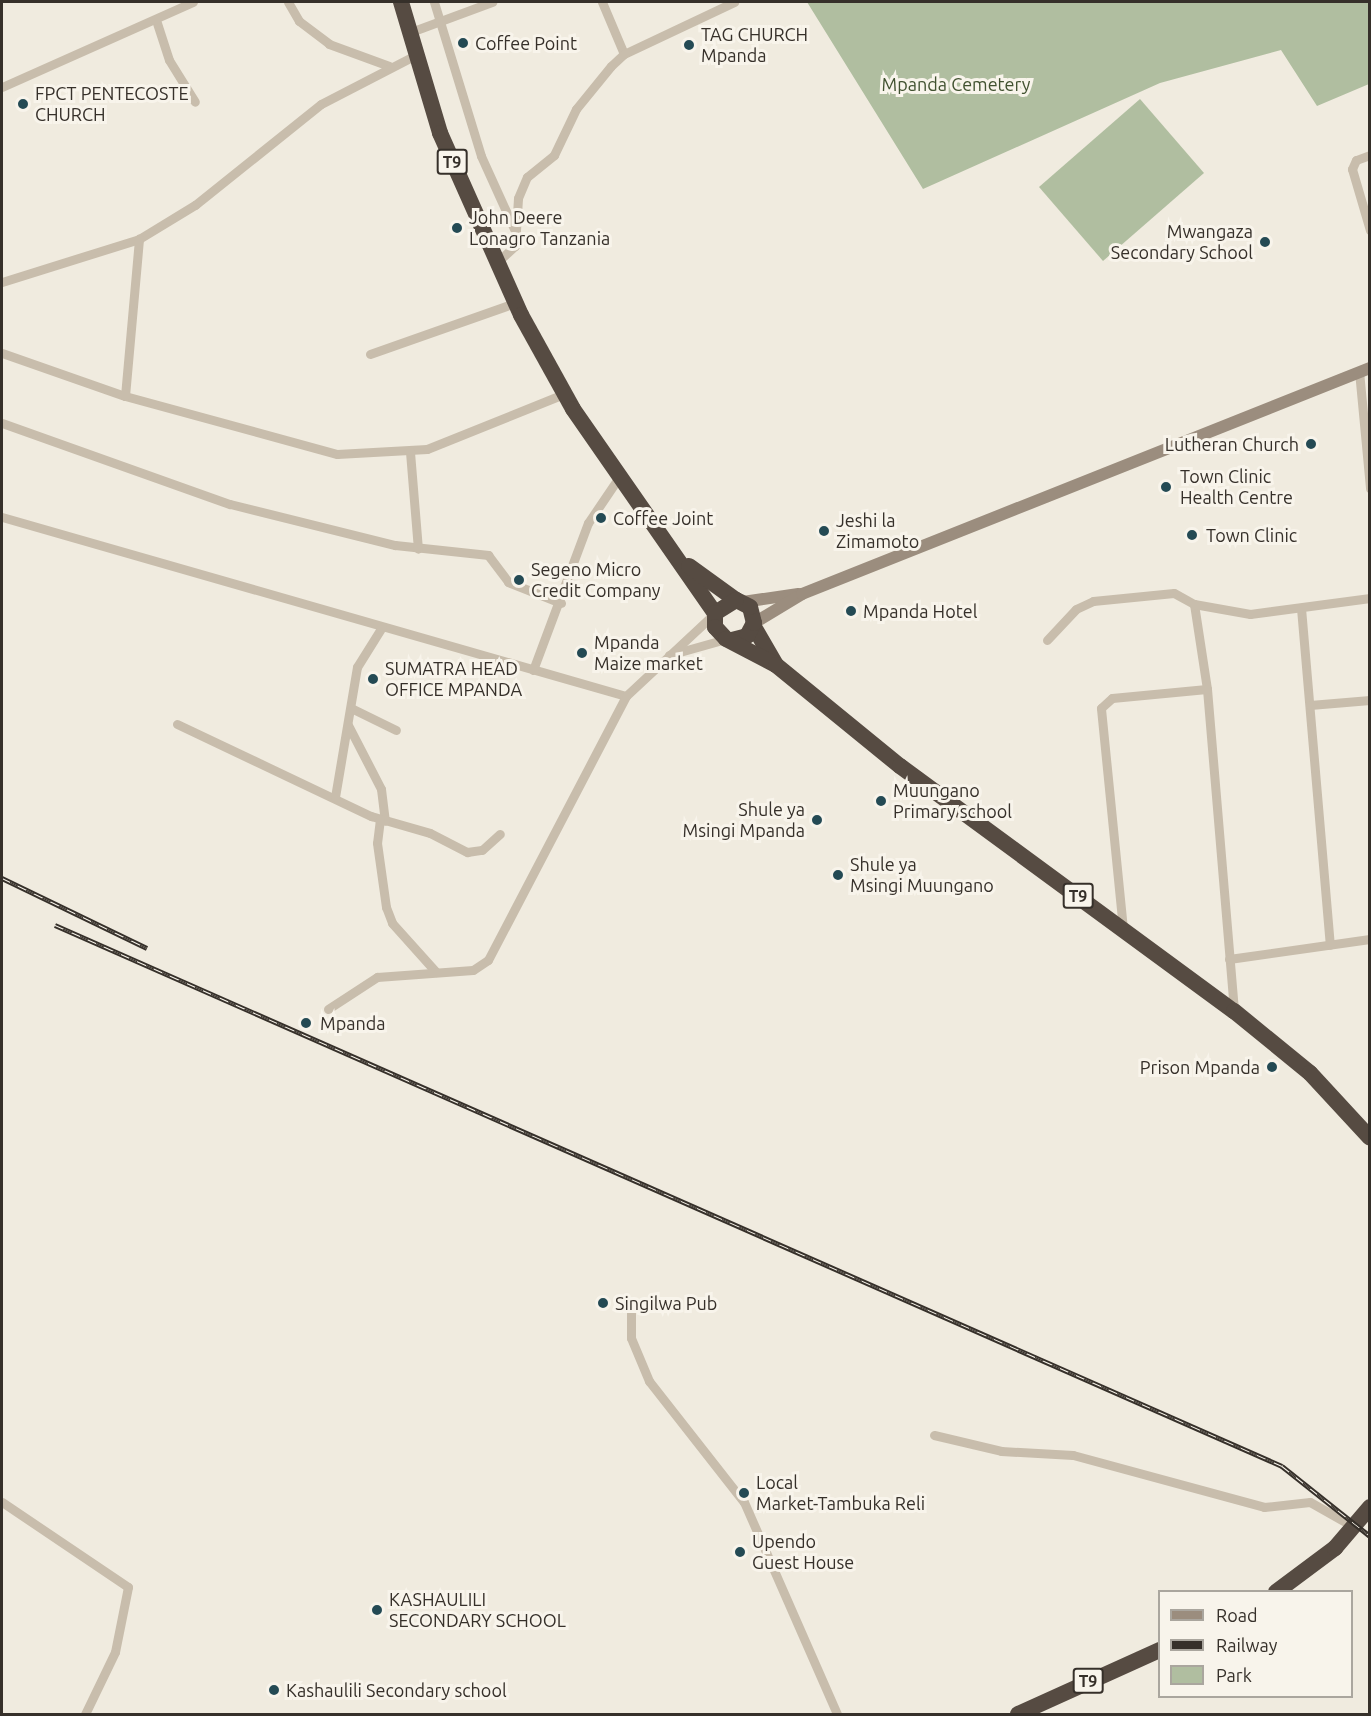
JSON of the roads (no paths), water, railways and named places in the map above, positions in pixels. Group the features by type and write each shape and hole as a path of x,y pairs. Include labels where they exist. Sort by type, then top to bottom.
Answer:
{"highway":[{"name":"T9","path":"401,2 414,56 461,187 515,303 564,394 619,477 686,564 715,612 715,627 729,640 776,665 900,766 1234,1011 1310,1073 1370,1138"},
{"name":"T9","path":"686,564 739,601 776,665"},
{"path":"715,612 739,601"},
{"path":"729,640 742,639 754,625"},
{"path":"1278,1590 1354,1527 1370,1507"},
{"name":"T9","path":"1018,1714 1158,1651"}],"street":[{"path":"2,87 193,2"},
{"path":"288,2 299,21 329,44 389,66"},
{"path":"434,2 481,156 516,234"},
{"path":"408,33 439,24 492,2"},
{"path":"602,2 624,54"},
{"path":"706,2 710,12"},
{"path":"496,263 515,246 518,198 528,177 554,155 576,109 624,54 734,2"},
{"path":"156,20 169,60 195,102"},
{"path":"2,282 139,239 195,205 321,104 389,66 414,56"},
{"path":"1370,155 1356,160 1352,169 1370,230"},
{"path":"125,396 139,239"},
{"path":"370,354 515,303"},
{"path":"2,353 125,396 310,449 410,452 458,440 564,394"},
{"path":"754,625 802,594 1364,370 1370,488"},
{"path":"2,423 186,491 418,549 488,555 508,582 561,603"},
{"path":"410,452 418,549"},
{"path":"533,670 561,603 588,523 619,477"},
{"path":"2,517 626,696"},
{"path":"1047,640 1076,609 1093,601 1174,593 1194,604 1250,614 1370,598"},
{"path":"739,601 802,594"},
{"path":"1194,604 1207,689 1234,1011"},
{"path":"1301,608 1330,945"},
{"path":"328,1009 377,978 473,970 488,960 626,696 715,612"},
{"path":"335,797 357,667 382,627"},
{"path":"667,656 729,640"},
{"path":"1123,929 1101,708 1112,698 1207,689"},
{"path":"1310,705 1370,700"},
{"path":"351,708 396,730"},
{"path":"177,724 382,820 430,833 467,852 482,850 500,834"},
{"path":"348,725 381,789 382,820 377,843 386,907 392,923 436,972"},
{"path":"1229,959 1370,939"},
{"path":"631,1313 631,1338 649,1381 744,1502 837,1714"},
{"path":"934,1436 1001,1451 1073,1455 1264,1507 1310,1502 1354,1527"},
{"path":"2,1502 128,1587 115,1652 85,1714"}],"railway":[{"path":"2,878 147,948"},
{"path":"55,925 1282,1466 1370,1536"}],"place":[{"name":"Coffee Point","path":"463,43"},
{"name":"TAG CHURCH Mpanda","path":"689,45"},
{"name":"FPCT PENTECOSTE CHURCH","path":"23,104"},
{"name":"John Deere Lonagro Tanzania","path":"457,228"},
{"name":"Mwangaza Secondary School","path":"1265,242"},
{"name":"Lutheran Church","path":"1311,444"},
{"name":"Town Clinic Health Centre","path":"1166,487"},
{"name":"Coffee Joint","path":"601,518"},
{"name":"Jeshi la Zimamoto","path":"824,531"},
{"name":"Town Clinic","path":"1192,535"},
{"name":"Segeno Micro Credit Company","path":"519,580"},
{"name":"Mpanda Hotel","path":"851,611"},
{"name":"Mpanda Maize market","path":"582,653"},
{"name":"SUMATRA HEAD OFFICE MPANDA","path":"373,679"},
{"name":"Muungano Primary school","path":"881,801"},
{"name":"Shule ya Msingi Mpanda","path":"817,820"},
{"name":"Shule ya Msingi Muungano","path":"838,875"},
{"name":"Mpanda","path":"306,1023"},
{"name":"Prison Mpanda","path":"1272,1067"},
{"name":"Singilwa Pub","path":"603,1303"},
{"name":"Local Market-Tambuka Reli","path":"744,1493"},
{"name":"Upendo Guest House","path":"740,1552"},
{"name":"KASHAULILI SECONDARY SCHOOL","path":"377,1610"},
{"name":"Kashaulili Secondary school","path":"274,1690"}],"park label":[{"name":"Mpanda Cemetery","path":"956,84"}]}
